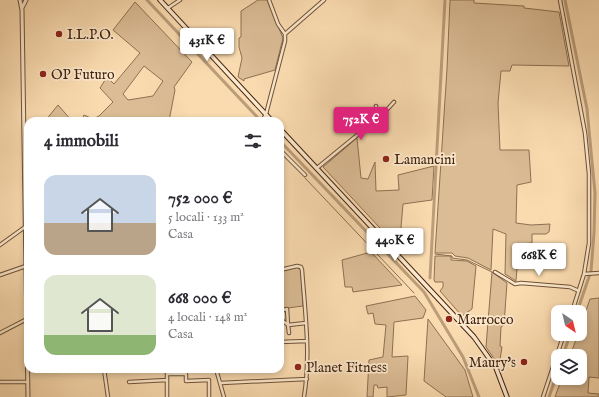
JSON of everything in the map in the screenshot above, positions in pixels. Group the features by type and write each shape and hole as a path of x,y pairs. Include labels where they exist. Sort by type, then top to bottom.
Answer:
{"main road":[{"path":"160,0 269,117"},
{"path":"284,133 474,337 496,368 507,397"}],"street":[{"path":"20,0 22,10 24,118"},
{"path":"22,10 26,0"},
{"path":"168,8 180,0"},
{"path":"264,117 285,41 285,34 278,24 269,0"},
{"path":"285,34 324,0"},
{"path":"560,0 585,133 589,174 589,243 586,274 574,305"},
{"path":"317,168 377,119 394,102"},
{"path":"376,106 377,119"},
{"path":"284,154 305,175"},
{"path":"0,245 24,228"},
{"path":"284,269 297,266 301,267 302,270 307,341 307,379 304,397"},
{"path":"0,275 24,267"},
{"path":"495,272 515,284 521,283 570,287 579,291"},
{"path":"586,274 599,273"},
{"path":"284,310 287,309 289,333"},
{"path":"0,333 24,321"},
{"path":"284,321 288,325 306,324"},
{"path":"284,342 307,341"},
{"path":"543,397 562,341"},
{"path":"28,373 28,397"},
{"path":"105,373 108,397"},
{"path":"217,373 224,397"},
{"path":"167,397 167,374 186,374 186,380 209,380 209,397"},
{"path":"221,383 307,379"},
{"path":"129,382 167,380"},
{"path":"0,382 28,382"}],"shaded area":[{"path":"258,0 267,0 283,38 275,70 244,79 244,81 238,77 242,58 239,47 239,38 241,37 241,11"},
{"path":"450,0 474,0 474,3 524,6 524,8 559,12 569,66 512,65 510,71 501,71 498,103 500,150 529,150 531,182 517,185 516,223 531,225 550,224 549,232 546,234 532,234 532,243 519,244 516,281 505,274 506,234 493,229 491,270 468,258 455,256 452,253 435,253"},
{"path":"135,2 192,62 174,87 175,90 170,117 97,117 113,102 100,88 107,77 114,84 140,53 113,30","holes":["144,66 163,81 153,96 128,100 123,94"]},
{"path":"58,105 68,117 48,117"},
{"path":"357,138 361,178 368,179 375,162 376,191 399,190 398,175 434,166 432,200 403,204 400,239 394,243 323,167"},
{"path":"371,252 402,285 353,292 352,287 345,287 342,260"},
{"path":"435,256 451,256 451,260 467,261 476,266 472,309 462,316 440,291 443,287 443,282 435,282 434,280"},
{"path":"297,267 301,270 303,306 284,308 284,271"},
{"path":"492,272 507,283 504,325 501,327 500,346 502,347 499,366 486,347"},
{"path":"415,296 426,310 423,318 394,322 392,357 408,356 406,395 387,397 387,387 378,388 377,385 374,385 373,397 367,397 369,360 383,357 386,325 375,324 373,313 368,314 366,306"},
{"path":"599,298 599,378 589,377 588,393 599,394 599,397 555,397 559,385 587,385 587,349 573,349 575,341 587,341 587,308 590,299"},
{"path":"428,319 465,370 473,397 446,397 424,381"}],"waterway":[{"path":"147,0 257,117"},
{"path":"430,278 445,0"},
{"path":"565,0 587,109 595,193 591,271 579,305"},
{"path":"284,145 424,292 463,357 479,397"},
{"path":"305,178 414,293"},
{"path":"435,254 467,260 492,272"},
{"path":"565,349 568,341"},
{"path":"549,397 553,385"}],"place":[{"name":"I.L.P.O.","path":"59,34"},
{"name":"OP Futuro","path":"43,74"},
{"name":"Lamancini","path":"386,159"},
{"name":"Marrocco","path":"449,319"},
{"name":"Maury's","path":"524,362"},
{"name":"Planet Fitness","path":"298,367"}]}
